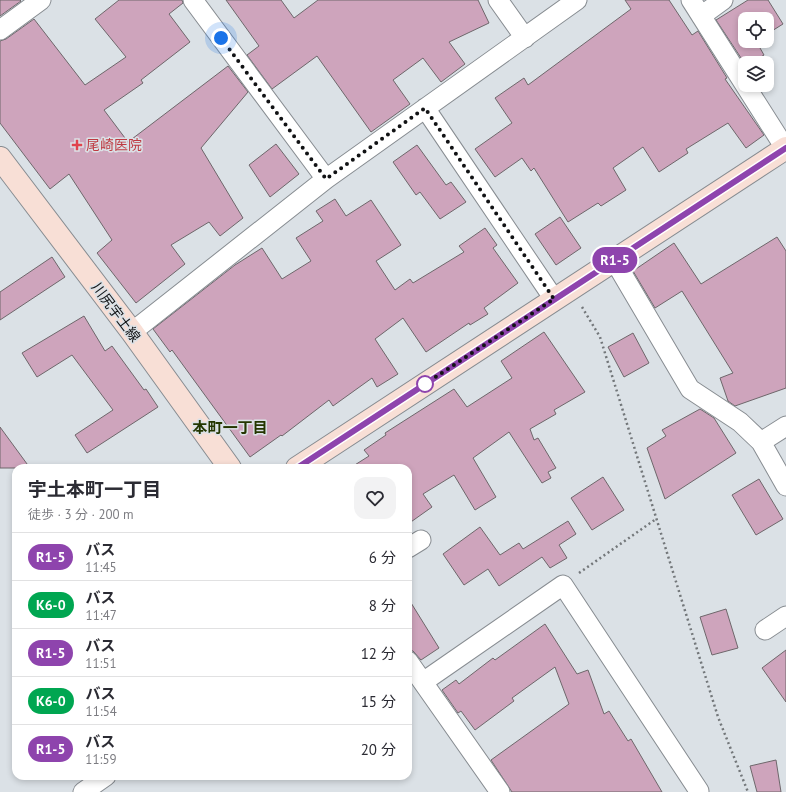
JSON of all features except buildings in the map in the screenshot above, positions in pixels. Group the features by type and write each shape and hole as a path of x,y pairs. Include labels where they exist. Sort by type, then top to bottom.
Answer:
{"main road":[{"path":"303,464 785,148"},
{"name":"川尻宇土線","path":"0,158 132,332 227,464"}],"street":[{"path":"0,30 41,0"},
{"path":"193,0 326,179"},
{"path":"498,0 525,38"},
{"path":"132,332 326,179 577,0"},
{"path":"691,0 785,148"},
{"path":"701,16 723,0"},
{"path":"425,108 562,294"},
{"path":"614,260 690,389 740,422 761,442 786,486"},
{"path":"761,442 786,426"},
{"path":"423,682 563,585 699,791"},
{"path":"765,630 786,616"},
{"path":"412,667 500,792"},
{"path":"83,792 100,780"}],"path":[{"path":"562,294 600,337 718,717 748,792"},
{"path":"563,585 656,519"}],"bus line":[{"name":"R1-5","path":"303,464 786,148"}],"place":[{"name":"尾崎医院","path":"77,145"}],"district":[{"name":"本町一丁目","path":"230,428"}],"route":[{"path":"221,38 326,179 425,108 554,299 425,384"}]}
